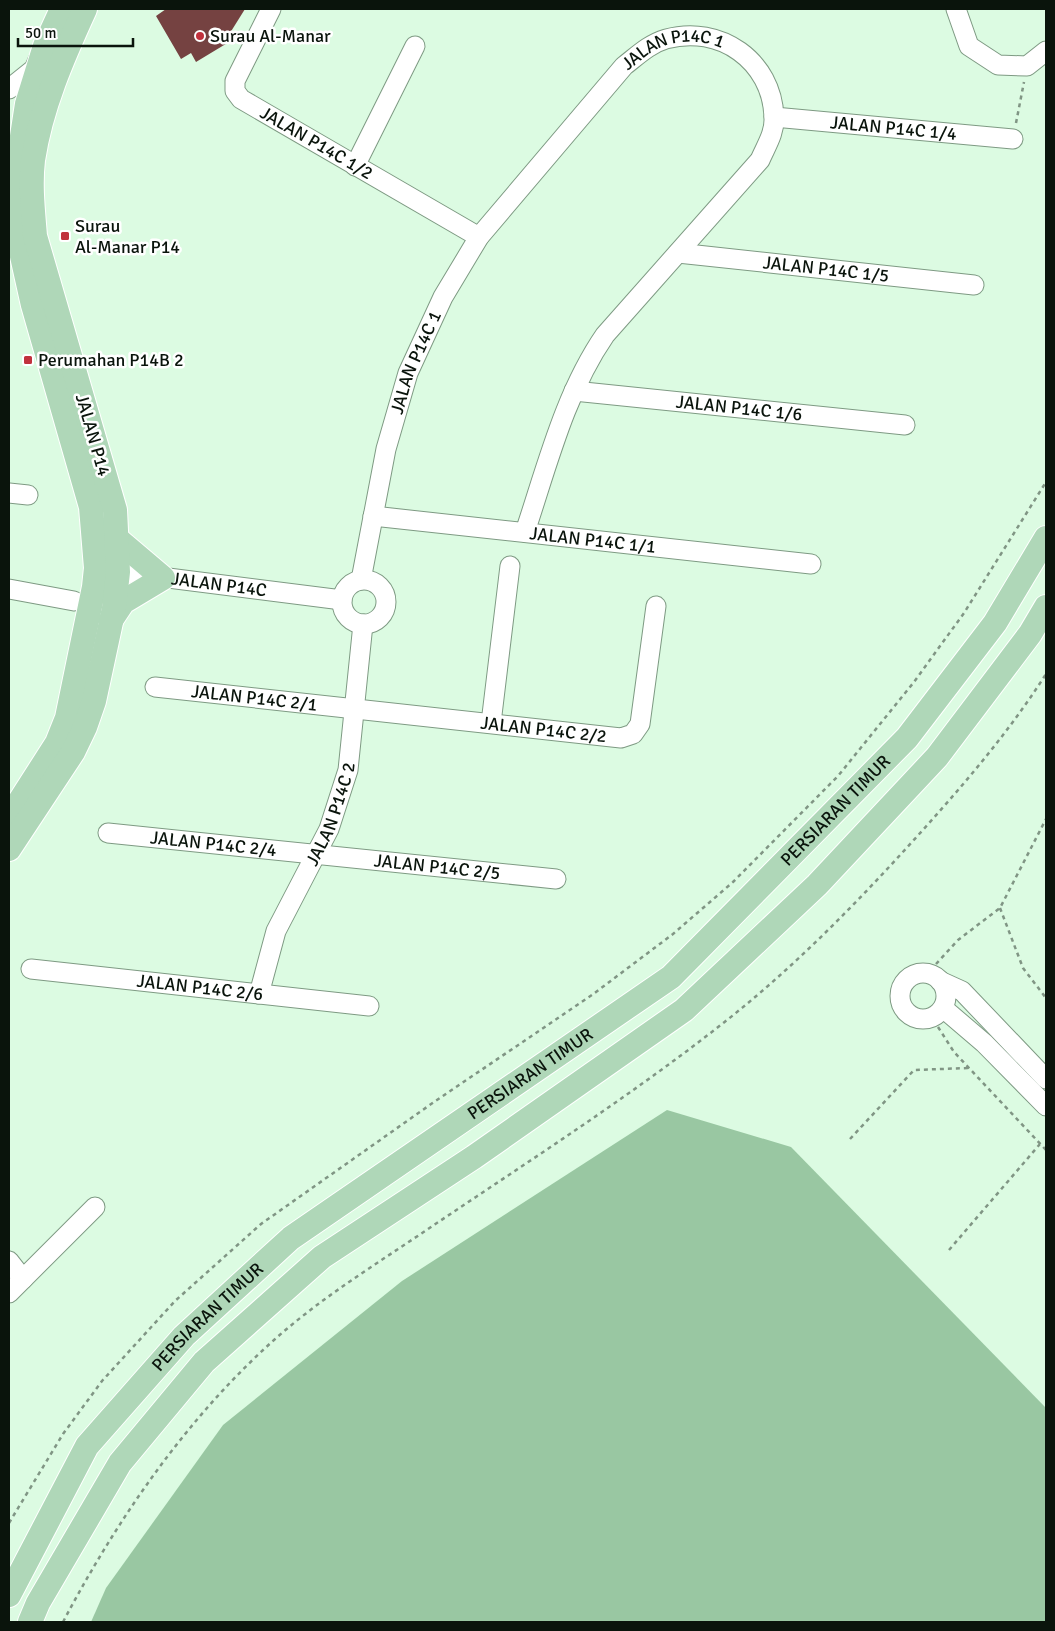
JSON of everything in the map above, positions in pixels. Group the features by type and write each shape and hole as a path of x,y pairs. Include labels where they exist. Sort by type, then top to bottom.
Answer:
{"main road":[{"name":"JALAN P14","path":"9,849 73,752 85,727 94,701 110,622 107,570 33,304 11,207 27,104 45,46 62,9"},
{"name":"JALAN P14","path":"9,818 57,743 67,718 94,599 107,570 117,539 115,510 35,236 32,199 33,160 54,76 85,9"},
{"name":"PERSIARAN TIMUR","path":"9,1595 88,1446 184,1336 291,1238 672,977 907,738 995,623 1046,538"},
{"path":"110,622 123,602 163,578 117,539"},
{"name":"PERSIARAN TIMUR","path":"30,1622 38,1603 120,1463 204,1362 322,1257 474,1157 684,1010 817,885 937,757 1030,634 1046,607"}],"street":[{"name":"JALAN P14C 1/2","path":"270,9 235,81 235,90 241,99 479,237"},
{"path":"958,10 969,46 998,65 1027,66 1046,51"},
{"name":"JALAN P14C 1","path":"361,580 386,449 408,373 443,297 479,237 624,66 648,47 666,40 700,35 736,47 754,64 768,84 774,117 772,136 760,160 605,335 588,359 574,391 525,532"},
{"path":"9,89 34,69 45,46"},
{"path":"355,166 415,46"},
{"name":"JALAN P14C 1/4","path":"774,117 1013,139"},
{"path":"9,150 11,207"},
{"name":"JALAN P14C 1/5","path":"678,253 974,285"},
{"name":"JALAN P14C 1/6","path":"574,391 905,425"},
{"path":"9,493 28,495"},
{"name":"JALAN P14C 1/1","path":"373,516 812,564"},
{"path":"491,723 510,566"},
{"name":"JALAN P14C","path":"107,570 342,600"},
{"path":"361,580 375,583 384,594 386,601 382,614 370,623 363,624 350,619 342,607 342,600 348,586 361,580"},
{"path":"9,589 74,601"},
{"name":"JALAN P14C 2/2","path":"354,709 621,738 633,734 640,724 656,606"},
{"name":"JALAN P14C 2","path":"259,994 276,931 329,829 348,770 363,624"},
{"name":"JALAN P14C 2/1","path":"155,688 354,709"},
{"name":"JALAN P14C 2/4","path":"108,833 318,853"},
{"name":"JALAN P14C 2/5","path":"318,853 556,880"},
{"name":"JALAN P14C 2/6","path":"31,969 369,1006"},
{"path":"1046,1079 962,991 934,977 914,974 903,983 900,997 905,1011 918,1018 937,1013 984,1043 1046,1106"},
{"path":"934,977 946,994 937,1013"},
{"path":"9,1293 96,1207"},
{"path":"9,1261 23,1279"}],"path":[{"path":"1013,139 1027,66"},
{"path":"9,1522 63,1434 102,1381 174,1301 260,1224 434,1102 592,995 673,934 733,882 838,776 914,682 964,613 1046,482"},
{"path":"63,1622 118,1526 166,1456 214,1400 275,1340 335,1292 641,1083 722,1024 792,964 875,883 952,798 1022,712 1046,674"},
{"path":"934,977 958,940 1000,908 1046,819"},
{"path":"1000,908 1023,968 1046,998"},
{"path":"937,1013 954,1052 1046,1150"},
{"path":"850,1139 914,1070 969,1068"},
{"path":"949,1250 1040,1144"}],"green space":[{"path":"667,1110 791,1147 1046,1408 1046,1622 91,1622 106,1588 223,1425 402,1281"}],"building":[{"name":"Surau Al-Manar","path":"166,9 245,9 230,33 234,39 196,62 191,53 181,59 156,16"}],"place":[{"name":"Surau Al-Manar","path":"200,36"},
{"name":"Surau Al-Manar P14","path":"65,236"},
{"name":"Perumahan P14B 2","path":"28,360"}]}
